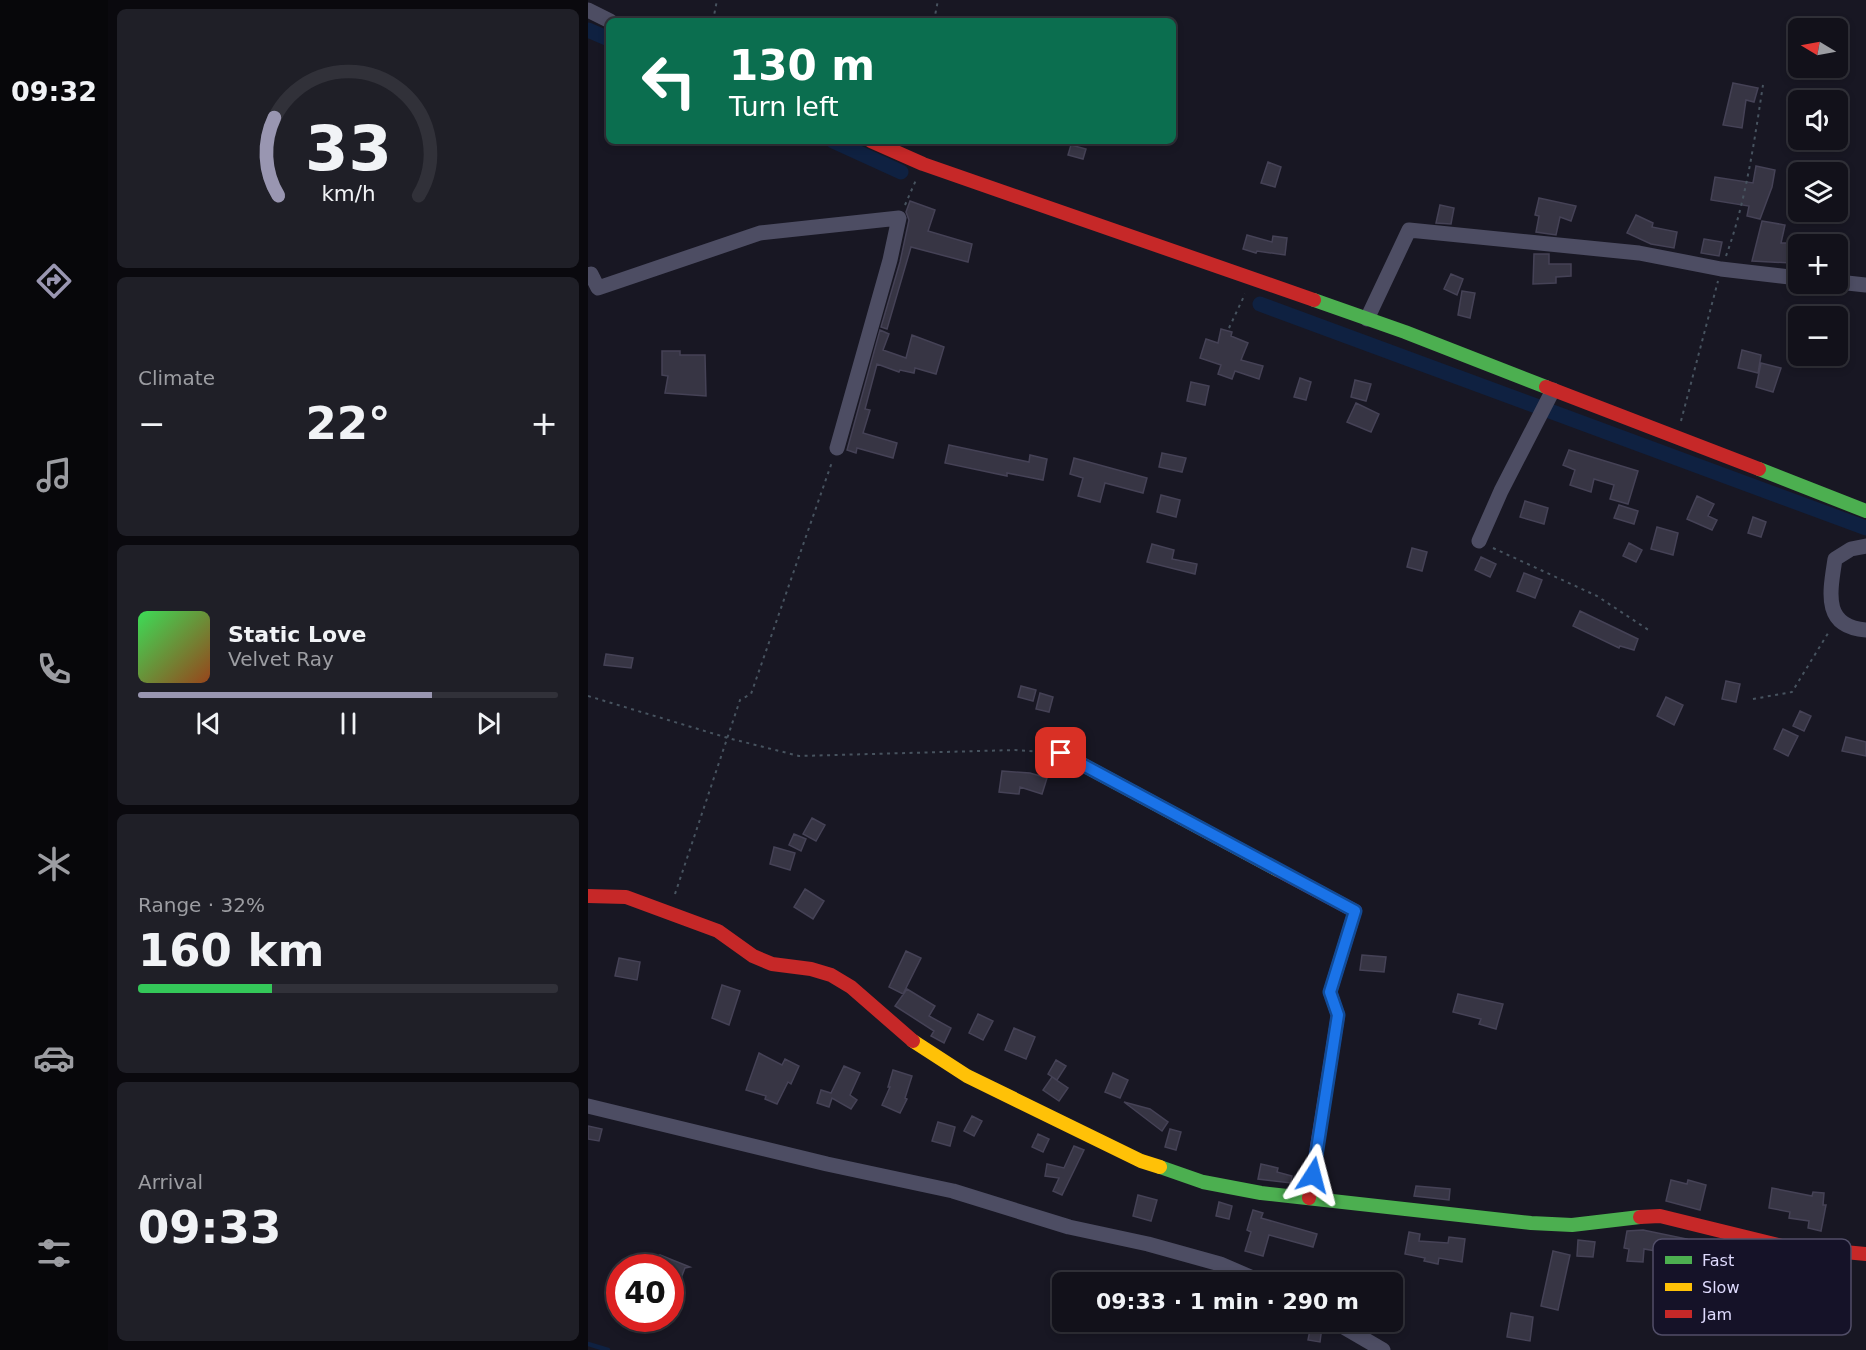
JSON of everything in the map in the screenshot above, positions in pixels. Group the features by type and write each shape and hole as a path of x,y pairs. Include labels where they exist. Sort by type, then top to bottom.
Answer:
{"street":[{"path":"588,10 606,19"},
{"path":"878,144 923,164 1367,319 1550,396 1677,438 1866,511"},
{"path":"588,275 591,274 598,288 760,234 899,218 890,260 837,448"},
{"path":"1367,319 1409,230 1639,253 1721,270 1788,277"},
{"path":"1848,283 1866,285"},
{"path":"1479,541 1501,491 1550,396"},
{"path":"1866,546 1851,549 1835,559 1830,594 1839,621 1850,629 1866,630"},
{"path":"1061,753 1355,911 1330,992 1338,1015 1310,1198"},
{"path":"588,896 626,897 718,931 753,956 763,960 831,975 851,987 913,1041 967,1076 1141,1161 1203,1182 1261,1193 1531,1223 1572,1225 1630,1216 1660,1216 1754,1239"},
{"path":"588,1106 826,1164 953,1191 1069,1227 1148,1244 1220,1264 1239,1272"},
{"path":"1851,1253 1866,1254"},
{"path":"1352,1332 1383,1350"}],"path":[{"path":"714,18 717,0"},
{"path":"935,18 938,0"},
{"path":"1677,438 1721,270 1738,222 1763,85"},
{"path":"1229,328 1252,280"},
{"path":"669,911 740,700 751,694 837,448"},
{"path":"1479,541 1597,596 1650,631"},
{"path":"1753,699 1792,692 1825,635 1839,621"},
{"path":"588,696 728,738 799,756 1015,750 1061,753"}],"building":[{"path":"1733,83 1758,88 1754,102 1746,100 1742,128 1723,125"},
{"path":"1071,145 1086,149 1083,159 1068,155"},
{"path":"1268,162 1281,167 1275,187 1261,183"},
{"path":"1756,166 1775,170 1772,187 1760,219 1747,216 1749,206 1711,200 1715,177 1753,183"},
{"path":"1539,198 1576,206 1571,221 1560,217 1556,235 1536,232 1539,216 1535,215"},
{"path":"910,201 935,210 928,231 972,244 968,262 911,247 887,329 881,327 900,262 909,220 906,212"},
{"path":"1440,205 1454,208 1451,224 1436,223"},
{"path":"1636,215 1653,223 1652,227 1677,232 1674,248 1651,244 1627,233"},
{"path":"1762,221 1785,225 1781,243 1788,243 1788,263 1752,261"},
{"path":"1247,235 1272,242 1273,236 1287,238 1285,255 1257,251 1256,253 1243,249"},
{"path":"1704,239 1722,242 1719,256 1701,253"},
{"path":"1534,254 1549,254 1549,264 1571,264 1571,276 1556,277 1556,283 1533,284"},
{"path":"1451,274 1463,279 1457,295 1444,289"},
{"path":"1462,291 1475,293 1470,318 1458,315"},
{"path":"1221,329 1232,332 1231,336 1248,343 1241,360 1263,366 1259,379 1235,371 1232,379 1218,374 1221,365 1200,358 1206,339 1218,343"},
{"path":"880,330 889,334 883,350 906,358 912,335 944,347 936,374 915,368 914,373 900,370 899,372 877,364 865,409 870,410 863,433 897,443 893,458 857,448 856,453 847,450"},
{"path":"1742,350 1761,355 1758,373 1738,368"},
{"path":"662,351 680,351 680,355 705,355 706,396 665,393 668,376 662,375"},
{"path":"1761,363 1781,368 1773,392 1756,387"},
{"path":"1300,378 1311,382 1306,400 1294,397"},
{"path":"1355,380 1371,384 1366,401 1351,397"},
{"path":"1191,382 1209,386 1205,405 1187,401"},
{"path":"1356,403 1379,414 1371,432 1347,422"},
{"path":"949,445 1029,462 1030,455 1047,459 1043,480 1007,473 1007,476 945,463"},
{"path":"1569,450 1638,471 1628,504 1610,499 1614,485 1594,479 1591,492 1570,485 1575,470 1563,465"},
{"path":"1162,453 1186,458 1182,472 1159,467"},
{"path":"1074,458 1147,478 1143,493 1105,483 1100,502 1078,496 1083,478 1070,474"},
{"path":"1161,495 1180,500 1176,517 1157,512"},
{"path":"1697,496 1714,504 1708,516 1717,520 1712,530 1687,519"},
{"path":"1525,501 1548,508 1544,524 1520,517"},
{"path":"1619,505 1638,511 1634,524 1614,518"},
{"path":"1753,517 1766,522 1761,537 1748,533"},
{"path":"1657,527 1678,533 1673,555 1651,549"},
{"path":"1629,543 1642,550 1636,562 1623,556"},
{"path":"1152,544 1174,550 1172,559 1197,564 1195,574 1147,562"},
{"path":"1412,548 1427,552 1422,571 1407,567"},
{"path":"1481,557 1496,564 1490,577 1475,570"},
{"path":"1524,573 1542,580 1535,598 1517,591"},
{"path":"1580,611 1638,639 1634,650 1620,646 1619,648 1573,626"},
{"path":"606,654 633,658 631,668 604,665"},
{"path":"1726,681 1740,684 1736,702 1722,699"},
{"path":"1021,686 1036,690 1033,701 1018,697"},
{"path":"1040,693 1053,697 1049,712 1036,709"},
{"path":"1666,697 1683,705 1674,725 1657,716"},
{"path":"1800,711 1811,716 1804,731 1793,726"},
{"path":"1783,729 1798,736 1788,756 1774,749"},
{"path":"1846,737 1866,742 1866,756 1842,751"},
{"path":"1002,771 1030,773 1047,778 1042,794 1020,787 1019,794 999,792"},
{"path":"812,818 825,825 816,841 803,834"},
{"path":"794,834 806,839 801,851 789,845"},
{"path":"774,847 795,853 790,870 770,864"},
{"path":"805,889 824,901 813,919 794,907"},
{"path":"906,951 921,958 903,994 889,987"},
{"path":"1362,955 1386,957 1384,972 1360,970"},
{"path":"619,958 640,962 637,980 615,976"},
{"path":"722,985 740,991 729,1025 712,1018"},
{"path":"907,989 935,1006 929,1016 951,1028 944,1043 931,1036 934,1031 895,1006"},
{"path":"1458,994 1503,1004 1496,1029 1479,1024 1481,1019 1453,1012"},
{"path":"978,1014 993,1021 983,1040 969,1033"},
{"path":"1014,1028 1035,1037 1026,1059 1005,1050"},
{"path":"759,1053 782,1065 785,1059 799,1066 791,1084 788,1082 777,1104 765,1099 766,1096 746,1090"},
{"path":"1056,1060 1066,1066 1057,1080 1048,1074"},
{"path":"844,1066 860,1073 850,1095 857,1100 851,1109 832,1098 829,1107 817,1103 821,1090 831,1093"},
{"path":"893,1070 912,1076 905,1098 907,1099 900,1113 882,1105 890,1087 888,1087"},
{"path":"1113,1073 1128,1080 1120,1098 1105,1092"},
{"path":"1052,1077 1068,1088 1059,1101 1043,1090"},
{"path":"1124,1102 1150,1109 1168,1122 1162,1131"},
{"path":"972,1116 982,1121 974,1136 964,1131"},
{"path":"938,1122 955,1127 950,1146 932,1141"},
{"path":"588,1126 602,1129 599,1141 588,1139"},
{"path":"1170,1129 1181,1132 1176,1150 1165,1147"},
{"path":"1038,1134 1049,1139 1043,1152 1032,1147"},
{"path":"1074,1146 1084,1150 1062,1195 1053,1191 1059,1178 1045,1176 1047,1164 1064,1168"},
{"path":"1261,1164 1278,1168 1277,1172 1292,1176 1291,1183 1258,1179"},
{"path":"1671,1180 1687,1184 1688,1180 1706,1185 1700,1210 1666,1201"},
{"path":"1416,1186 1450,1189 1449,1200 1414,1196"},
{"path":"1772,1188 1812,1196 1813,1192 1824,1193 1823,1205 1826,1205 1821,1231 1808,1228 1809,1221 1789,1218 1790,1212 1769,1208"},
{"path":"1138,1195 1157,1200 1151,1221 1133,1216"},
{"path":"1219,1202 1232,1206 1229,1219 1216,1216"},
{"path":"1253,1210 1263,1213 1261,1218 1317,1234 1313,1247 1269,1235 1263,1256 1245,1251 1251,1232 1247,1230"},
{"path":"1643,1230 1687,1239 1653,1239 1653,1251 1644,1249 1643,1262 1627,1261 1629,1249 1624,1248 1627,1231"},
{"path":"1409,1232 1420,1234 1419,1241 1448,1243 1449,1237 1465,1239 1462,1262 1439,1258 1438,1264 1424,1261 1425,1258 1405,1254"},
{"path":"1578,1240 1595,1242 1593,1257 1577,1256"},
{"path":"1553,1251 1570,1255 1558,1310 1541,1306"},
{"path":"1511,1313 1533,1317 1530,1341 1507,1337"},
{"path":"1310,1332 1321,1332 1320,1342 1308,1340"}],"waterway":[{"path":"588,30 606,38"},
{"path":"840,144 901,172"},
{"path":"1260,304 1866,528"},
{"path":"588,1344 608,1350"}],"traffic: fast":[{"path":"1314,300 1405,332 1546,387"},
{"path":"1759,469 1866,511"},
{"path":"1160,1167 1203,1182 1261,1193 1531,1223 1572,1225 1640,1217"}],"traffic: slow":[{"path":"1061,753 1278,870"},
{"path":"913,1041 967,1076 1141,1161 1160,1167"}],"traffic: jam":[{"path":"878,144 923,164 1314,300"},
{"path":"1546,387 1759,469"},
{"path":"1278,870 1355,911 1330,992 1338,1015 1309,1198"},
{"path":"588,896 626,897 718,931 753,956 772,964 811,969 831,975 851,987 913,1041"},
{"path":"1640,1217 1660,1216 1754,1239"},
{"path":"1851,1253 1866,1254"}],"route":[{"path":"1061,753 1355,911 1330,992 1338,1015 1313,1175"}]}
